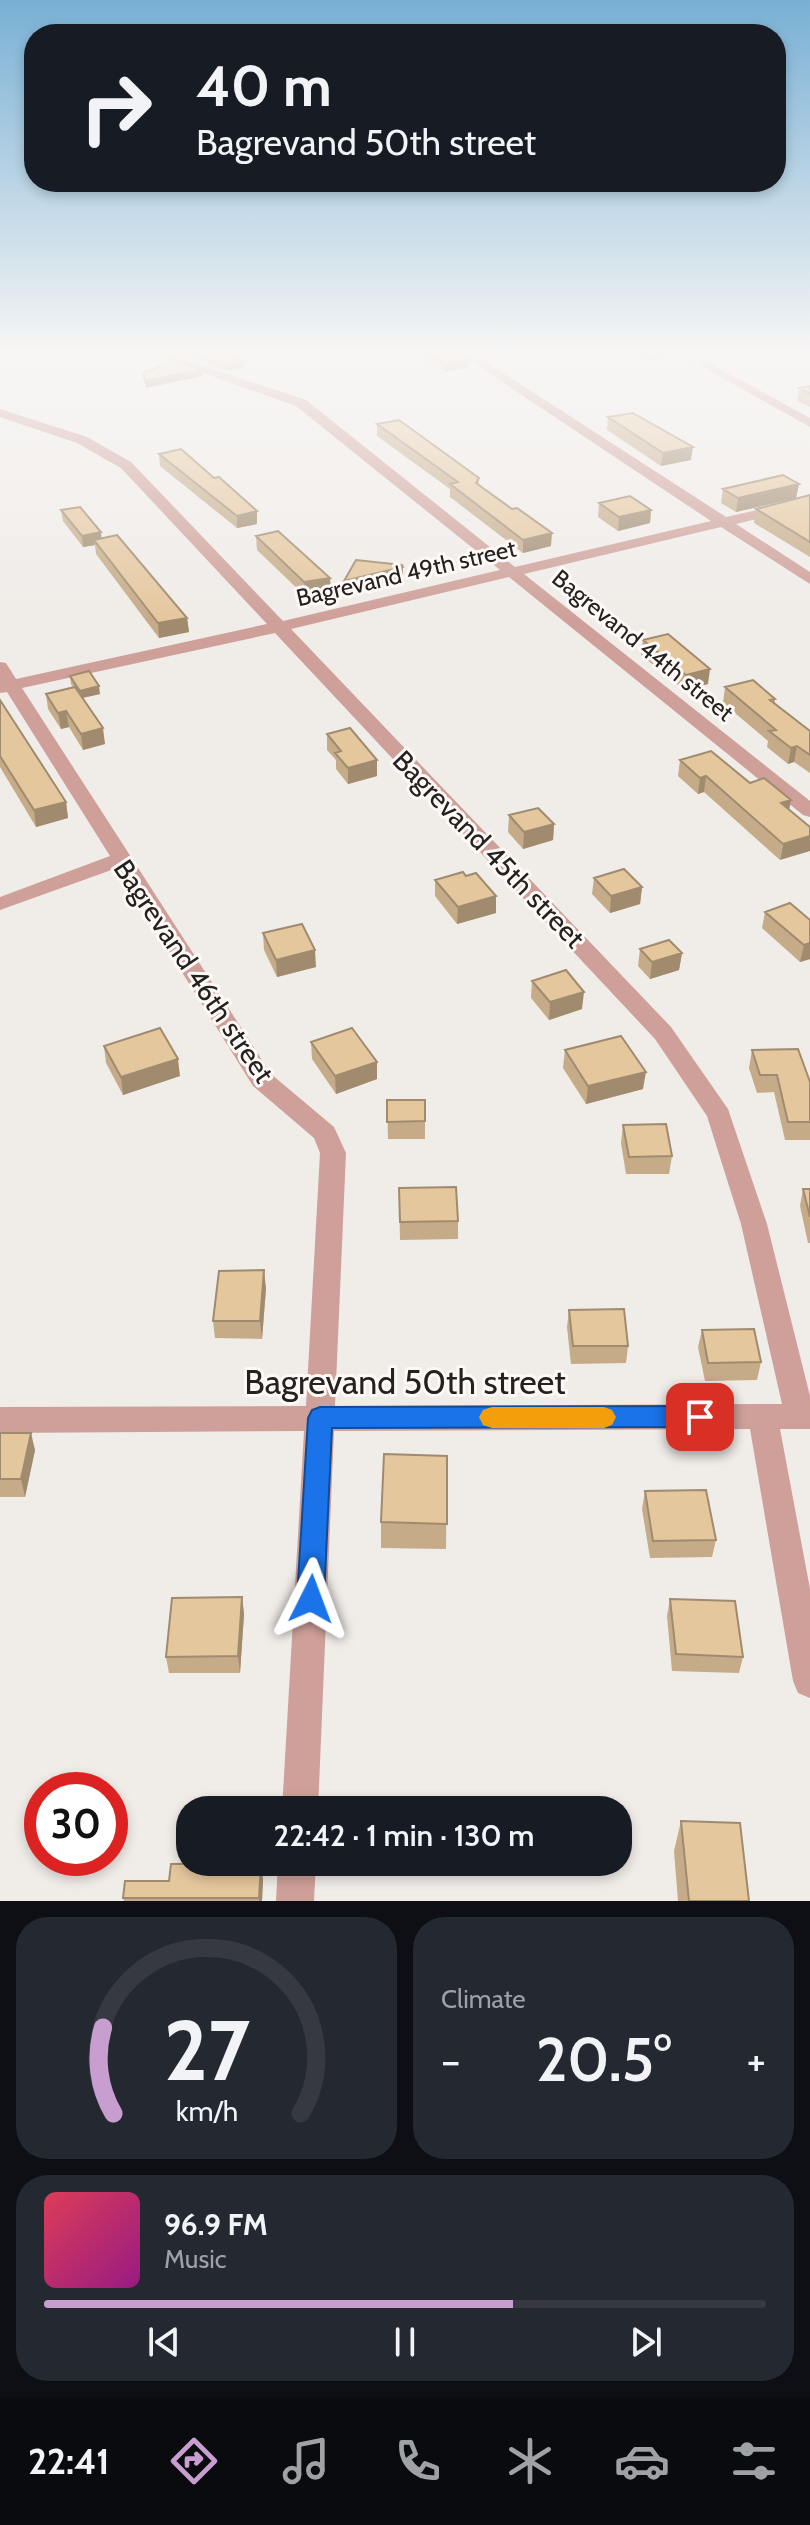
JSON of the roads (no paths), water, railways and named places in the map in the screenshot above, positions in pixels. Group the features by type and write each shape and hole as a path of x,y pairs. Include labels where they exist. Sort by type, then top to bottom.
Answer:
{"street":[{"name":"Bagrevand 45th street","path":"87,443 126,465 663,1033 719,1115 754,1224 805,1416"},
{"name":"Bagrevand 44th street","path":"351,443 810,811"},
{"path":"603,443 810,579"},
{"name":"Bagrevand 49th street","path":"4,680 278,627 810,502"},
{"name":"Bagrevand 46th street","path":"4,680 262,1080 325,1133 333,1153 301,1796"},
{"path":"0,904 119,860"},
{"name":"Bagrevand 50th street","path":"0,1420 805,1416"},
{"path":"763,1417 810,1681"},
{"path":"295,1901 296,1876"}]}
